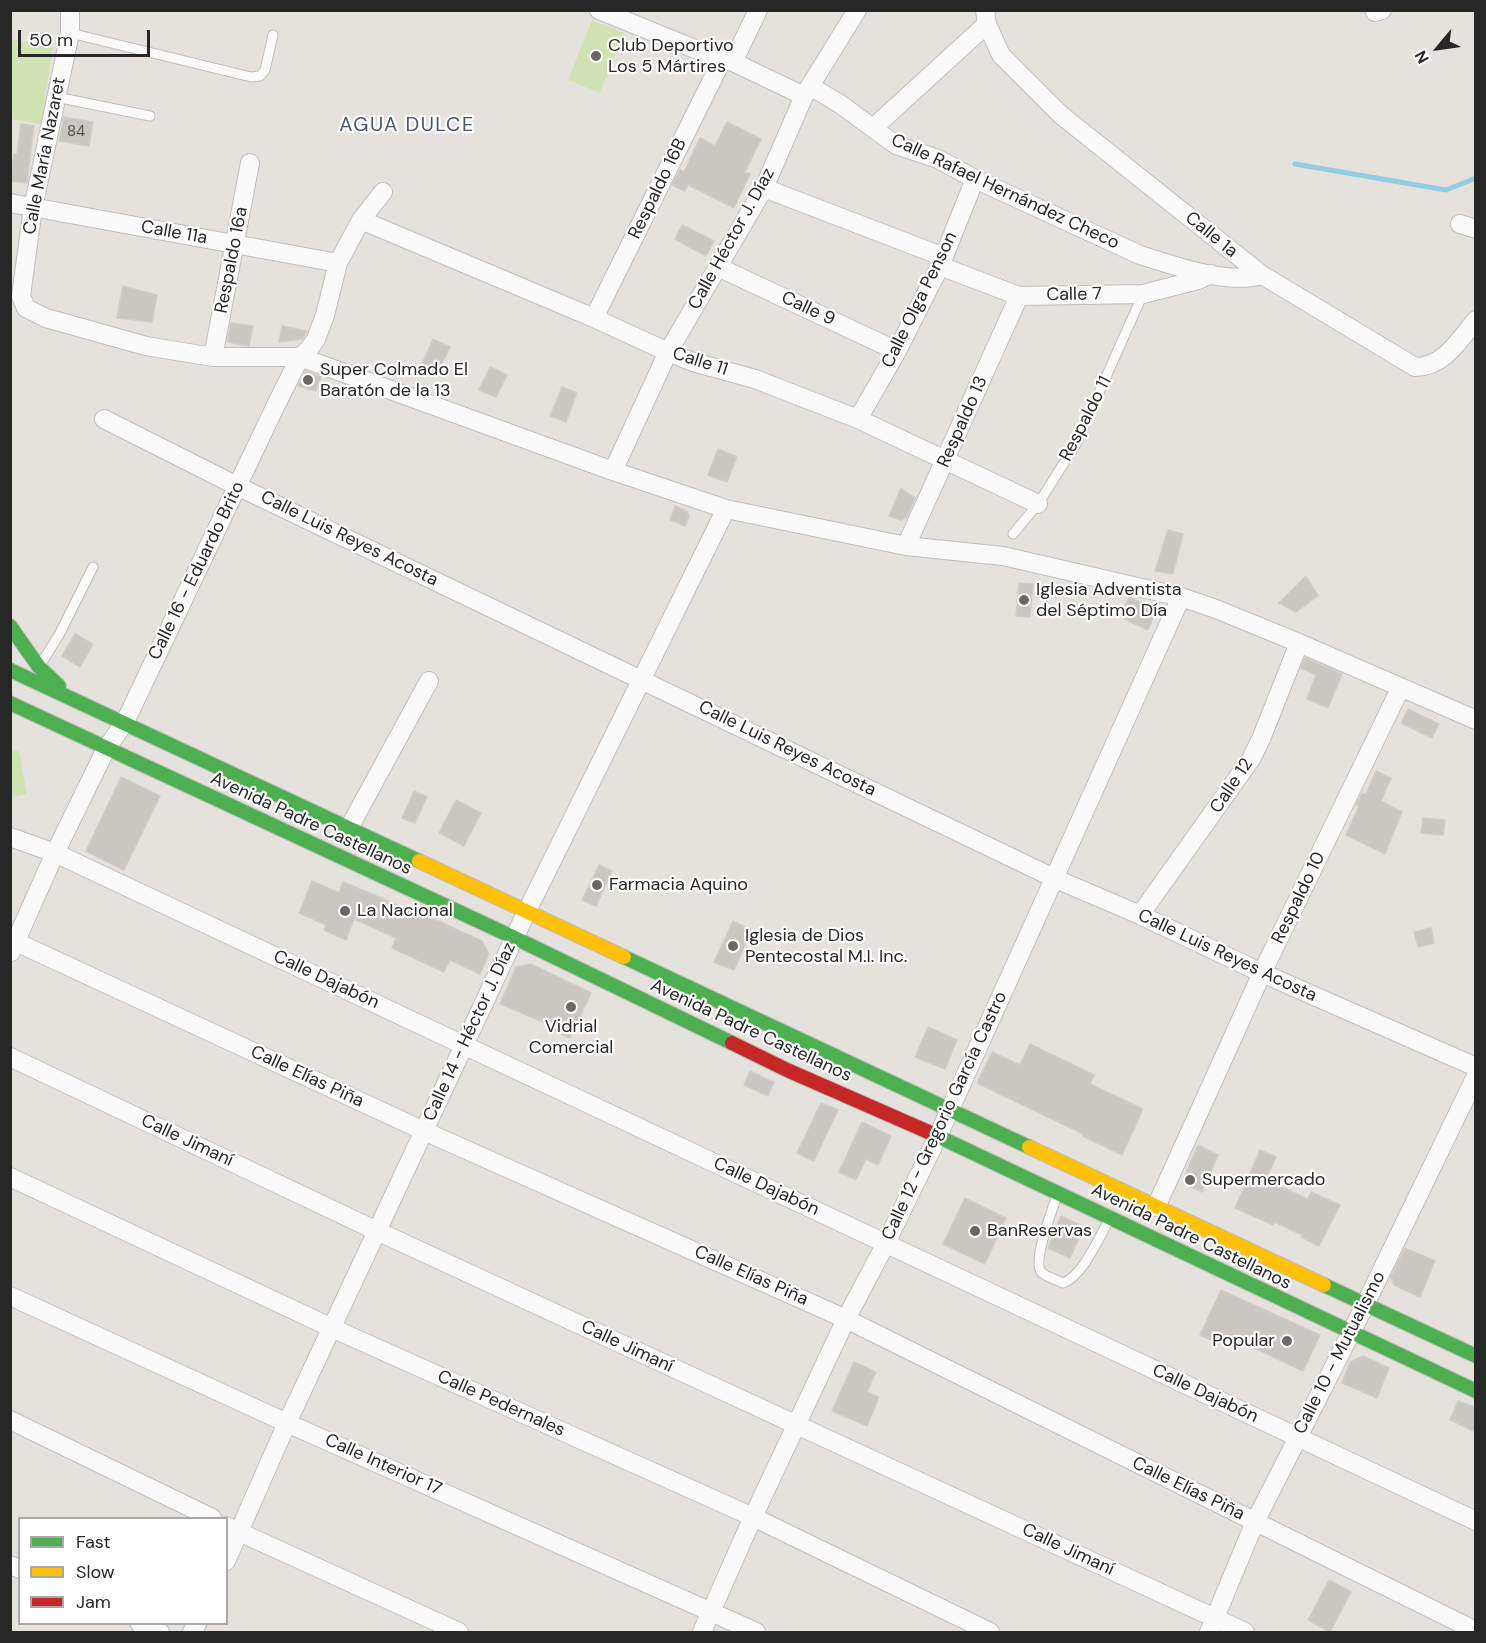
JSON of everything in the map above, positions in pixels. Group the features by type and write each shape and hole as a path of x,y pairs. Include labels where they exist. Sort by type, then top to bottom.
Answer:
{"main road":[{"path":"10,626 39,667 71,698"},
{"name":"Avenida Padre Castellanos","path":"10,670 1476,1356"},
{"name":"Avenida Padre Castellanos","path":"10,703 515,938 787,1070 938,1136 1476,1392"},
{"path":"21,723 50,722"}],"street":[{"name":"Calle María Nazaret","path":"70,10 70,33 33,208 22,302 26,308 46,318 146,346 213,357"},
{"name":"Calle Rafael Hernández Checo","path":"599,10 840,104 896,145 938,159 975,179 1140,255 1210,274 1247,278 1262,275"},
{"name":"Respaldo 16B","path":"594,318 727,61 758,10"},
{"name":"Calle Héctor J. Díaz","path":"613,471 668,352 764,188 807,91 858,10"},
{"path":"873,128 986,17"},
{"name":"Calle 1a","path":"986,17 1001,55 1061,115 1262,275 1415,367 1428,367 1447,354 1476,320"},
{"name":"Respaldo 16a","path":"213,357 250,163"},
{"name":"Calle Olga Penson","path":"858,419 897,351 942,262 975,179"},
{"name":"Calle 7","path":"764,188 1019,296 1143,294 1190,283 1210,274"},
{"name":"Calle 16 - Eduardo Brito","path":"13,948 55,853 106,749 124,722 300,357 316,339 325,315 338,263 361,220 382,192"},
{"name":"Calle 11a","path":"10,203 338,263"},
{"name":"Calle 11","path":"361,220 594,318 668,352 755,379 858,419 1038,504"},
{"name":"Calle 9","path":"718,267 897,351"},
{"name":"Respaldo 13","path":"906,546 1019,296"},
{"path":"213,357 300,357 613,471 726,509 906,546 1003,556 1181,597 1299,643 1476,720"},
{"name":"Calle Luis Reyes Acosta","path":"104,419 237,486 1056,879 1140,915 1262,974 1476,1067"},
{"name":"Calle 14 - Héctor J. Díaz","path":"228,1552 233,1529 287,1423 527,911 726,509"},
{"name":"Calle 12 - Gregorio García Castro","path":"702,1632 846,1319 886,1244 938,1136 1056,879 1181,597"},
{"name":"Calle 12","path":"1140,915 1251,759 1299,643"},
{"path":"349,828 429,681"},
{"name":"Respaldo 10","path":"1156,1207 1262,974 1400,688"},
{"name":"Calle Dajabón","path":"10,837 55,853 1476,1521"},
{"name":"Calle Elías Piña","path":"13,948 846,1319 1476,1631"},
{"name":"Calle Jimaní","path":"10,1057 377,1231 797,1425 1212,1625 1245,1632"},
{"name":"Calle 10 - Mutualismo","path":"1212,1625 1255,1522 1365,1305 1476,1076"},
{"name":"Calle Pedernales","path":"10,1177 332,1328 753,1517 990,1632"},
{"name":"Calle Interior 17","path":"10,1296 287,1423 756,1632"},
{"path":"10,1420 210,1517"},
{"path":"233,1529 459,1632"},
{"path":"144,1625 160,1632"}],"lane":[{"path":"70,33 251,77 260,76 265,70 273,35"},
{"path":"56,97 150,116"},
{"name":"Respaldo 11","path":"1013,534 1038,504 1076,444 1143,294"},
{"path":"39,667 59,635 93,567"},
{"path":"1058,1193 1040,1249 1038,1266 1041,1272 1063,1283 1070,1281 1079,1271 1110,1218"}],"green space":[{"name":"Club Deportivo Los 5 Mártires","path":"592,20 624,33 600,93 568,80"},
{"path":"11,39 53,46 41,124 11,119"},
{"path":"19,750 27,794 11,797 11,752"}],"building":[{"path":"64,117 93,122 89,146 59,141"},
{"path":"727,122 761,139 745,172 750,174 734,208 688,185 685,191 672,185 680,170 684,172 700,138 715,146"},
{"path":"21,124 34,126 27,183 10,181"},
{"path":"682,225 714,241 706,256 675,239"},
{"path":"123,286 157,295 152,322 117,318"},
{"path":"231,323 253,326 249,346 227,342"},
{"path":"282,326 307,331 302,339 279,342"},
{"path":"433,339 450,347 436,376 420,368"},
{"path":"490,367 507,375 496,397 479,390"},
{"name":"Super Colmado El Baratón de la 13","path":"306,371 321,377 316,391 298,386"},
{"path":"562,387 577,393 566,422 550,416"},
{"path":"718,449 737,457 727,482 708,475"},
{"path":"901,488 915,498 907,517 901,520 889,516"},
{"path":"675,506 687,511 689,517 685,526 670,520"},
{"path":"1168,530 1183,534 1173,574 1155,571"},
{"path":"1306,576 1318,596 1296,612 1279,603"},
{"name":"Iglesia Adventista del Séptimo Día","path":"1019,583 1033,584 1030,617 1016,616"},
{"path":"1129,597 1152,607 1154,615 1148,630 1120,617"},
{"path":"75,634 93,644 80,667 62,656"},
{"path":"1305,658 1342,674 1328,708 1307,699 1316,675 1301,668"},
{"path":"1408,709 1439,724 1432,738 1401,723"},
{"path":"1376,771 1391,778 1381,801 1402,812 1385,854 1346,835 1359,806 1356,805 1362,793 1366,794"},
{"path":"121,777 160,796 124,870 86,851"},
{"path":"414,791 427,797 415,823 402,818"},
{"path":"456,800 481,813 464,846 439,833"},
{"path":"1423,818 1445,820 1443,835 1421,833"},
{"name":"Farmacia Aquino","path":"599,865 612,871 596,906 582,900"},
{"path":"312,881 339,893 343,882 410,910 410,908 482,941 489,954 480,974 450,960 444,972 392,948 396,938 354,919 346,940 324,930 326,925 299,913"},
{"name":"Iglesia de Dios Pentecostal M.I. Inc.","path":"733,921 752,930 734,970 714,962"},
{"path":"1431,928 1434,943 1418,947 1414,932"},
{"path":"531,964 591,993 570,1038 547,1028 548,1024 500,1004 516,967"},
{"path":"928,1027 957,1040 945,1069 915,1057"},
{"path":"1030,1044 1094,1075 1090,1084 1143,1109 1122,1155 977,1083 992,1052 1020,1065"},
{"path":"750,1071 774,1082 768,1096 744,1085"},
{"path":"821,1103 838,1110 814,1161 797,1153"},
{"path":"862,1122 891,1136 878,1165 866,1159 856,1180 839,1172"},
{"path":"1198,1145 1218,1155 1202,1192 1189,1186 1184,1178"},
{"path":"1260,1150 1276,1157 1266,1180 1308,1199 1311,1192 1340,1205 1319,1246 1274,1222 1273,1225 1235,1208"},
{"name":"BanReservas","path":"965,1198 1006,1218 985,1264 943,1244"},
{"path":"1061,1216 1084,1227 1070,1258 1048,1248"},
{"path":"1405,1248 1435,1261 1420,1297 1394,1285 1391,1277"},
{"path":"1221,1290 1320,1335 1303,1371 1224,1334 1219,1344 1200,1335"},
{"path":"1363,1356 1389,1368 1377,1398 1342,1383 1350,1362"},
{"path":"854,1362 876,1372 867,1392 879,1397 867,1426 832,1411"},
{"path":"1458,1401 1476,1407 1476,1432 1450,1420"},
{"path":"1329,1580 1351,1592 1330,1632 1308,1620"}],"waterway":[{"path":"1295,164 1446,190 1476,178"}],"traffic: fast":[{"path":"10,626 39,667 59,686"},
{"path":"10,670 419,861"},
{"path":"10,703 515,938 732,1043"},
{"path":"624,957 1029,1147"},
{"path":"933,1134 1476,1391"},
{"path":"1324,1285 1476,1356"}],"traffic: slow":[{"path":"419,861 624,957"},
{"path":"1029,1147 1324,1285"}],"traffic: jam":[{"path":"732,1043 787,1070 933,1134"}],"place":[{"name":"Club Deportivo Los 5 Mártires","path":"596,56"},
{"name":"Super Colmado El Baratón de la 13","path":"308,380"},
{"name":"Iglesia Adventista del Séptimo Día","path":"1024,600"},
{"name":"Farmacia Aquino","path":"597,885"},
{"name":"La Nacional","path":"345,911"},
{"name":"Iglesia de Dios Pentecostal M.I. Inc.","path":"733,946"},
{"name":"Vidrial Comercial","path":"571,1007"},
{"name":"Supermercado","path":"1190,1180"},
{"name":"BanReservas","path":"975,1231"},
{"name":"Popular","path":"1287,1341"}],"district":[{"name":"AGUA DULCE","path":"407,126"}]}
